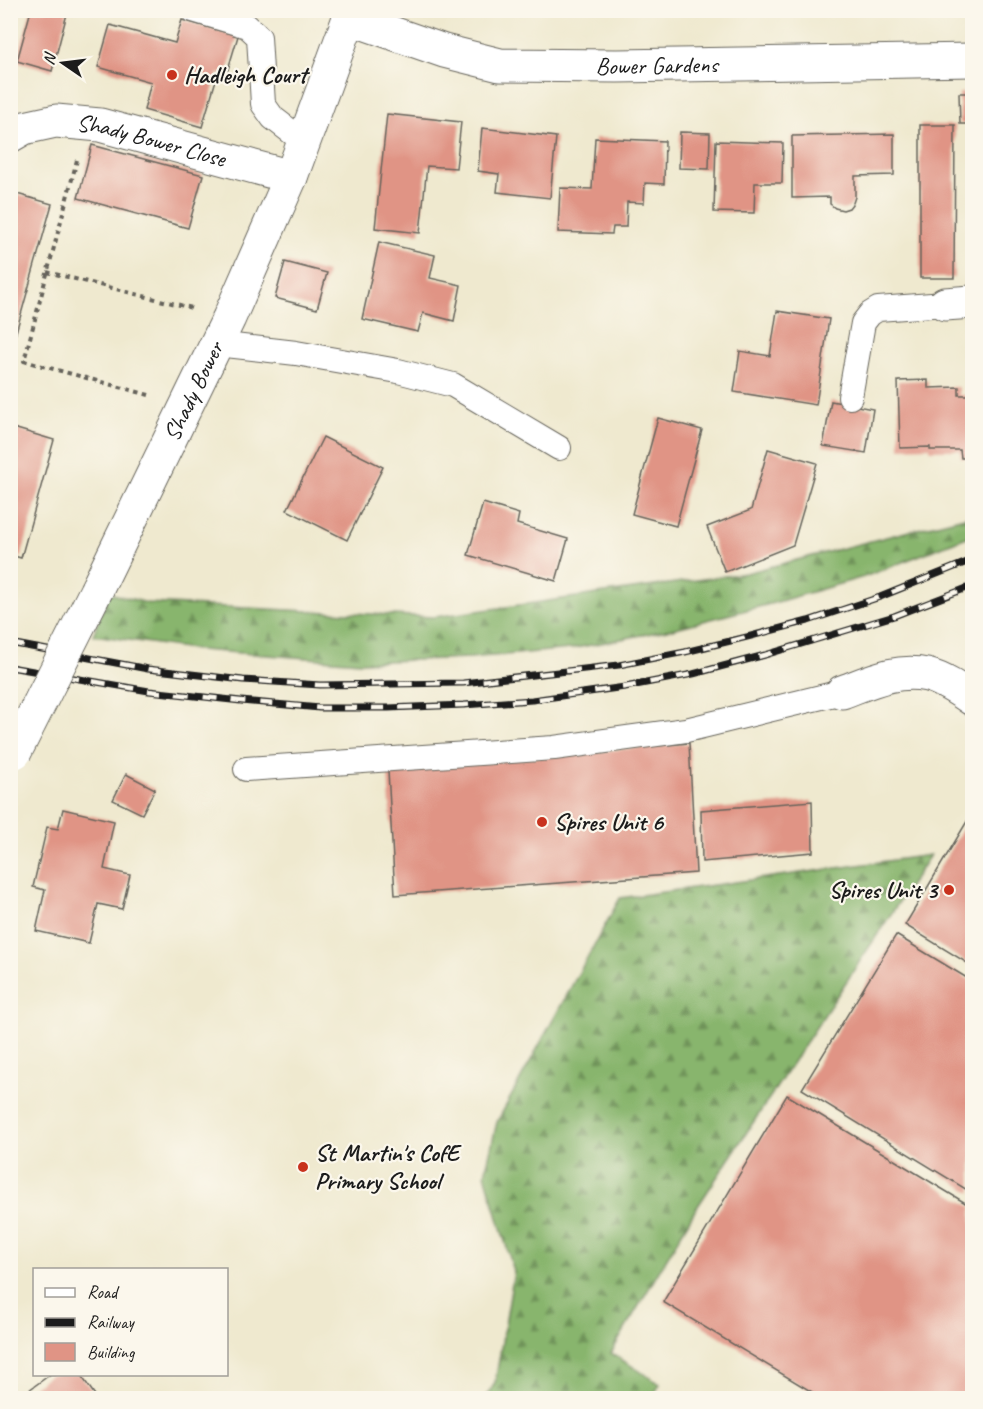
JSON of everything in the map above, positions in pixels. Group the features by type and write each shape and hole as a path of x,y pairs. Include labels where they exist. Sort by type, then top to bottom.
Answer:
{"street":[{"name":"Shady Bower","path":"13,756 188,406 223,331 291,177 350,14"},
{"name":"Bower Gardens","path":"350,14 444,51 500,65 617,66 972,60"},
{"name":"Shady Bower Close","path":"10,136 24,128 56,121 100,125 291,177"},
{"path":"842,692 885,676 906,672 929,675 972,699"}],"lane":[{"path":"193,10 247,26 259,37 263,104 273,118 303,141"},
{"path":"850,397 863,323 870,314 878,309 959,303"},
{"path":"223,331 296,353 398,371 453,384 559,448"},
{"path":"246,769 554,748 686,730 842,692"}],"path":[{"path":"86,124 24,361 188,406"},
{"path":"47,272 223,331"}],"green space":[{"path":"972,515 972,535 864,577 672,629 571,649 470,658 360,662 199,650 93,635 109,593 147,603 434,617 746,573"},
{"path":"930,855 694,1212 611,1353 660,1384 652,1398 486,1398 495,1383 514,1272 485,1174 497,1122 620,898"}],"building":[{"path":"31,10 68,10 52,71 17,61"},
{"name":"Hadleigh Court","path":"182,20 238,36 226,76 218,73 202,127 144,110 151,82 98,67 110,25 175,43"},
{"path":"959,93 972,93 972,124 960,124"},
{"path":"387,114 461,122 456,168 427,166 420,233 375,228"},
{"path":"920,125 955,125 954,278 920,278"},
{"path":"482,128 556,137 550,198 497,192 499,174 478,171"},
{"path":"680,132 710,133 709,169 679,168"},
{"path":"894,134 894,175 855,176 855,197 849,208 843,210 835,208 830,204 830,197 792,198 792,136"},
{"path":"595,138 665,141 664,184 645,183 644,203 627,202 626,227 613,227 612,234 558,232 560,188 592,189"},
{"path":"716,141 783,143 782,183 755,183 754,213 714,212"},
{"path":"92,145 203,175 188,228 78,198"},
{"path":"10,192 52,204 11,350 10,350"},
{"path":"379,242 435,255 430,278 461,285 454,321 423,313 418,332 362,319"},
{"path":"285,262 327,273 317,309 275,298"},
{"path":"777,311 829,319 816,405 734,392 740,351 770,356"},
{"path":"928,380 928,388 959,387 959,395 972,395 972,458 961,458 960,450 930,450 930,447 900,448 898,381"},
{"path":"831,401 873,409 866,453 823,446"},
{"path":"658,418 702,430 676,526 632,514"},
{"path":"10,427 54,440 21,558 10,555"},
{"path":"323,437 383,467 347,540 287,510"},
{"path":"768,449 817,463 793,545 725,572 707,527 751,510"},
{"path":"483,503 519,514 517,524 568,539 556,581 468,555"},
{"name":"Spires Unit 6","path":"689,743 696,873 395,895 388,771"},
{"path":"126,774 155,789 142,814 113,800"},
{"path":"812,801 813,852 702,862 701,810"},
{"path":"63,809 114,821 104,869 130,875 122,909 98,904 89,943 36,931 45,890 33,887 47,827 58,829"},
{"name":"Spires Unit 3","path":"972,813 972,966 905,925"},
{"path":"896,935 972,981 972,1193 802,1089"},
{"path":"787,1095 972,1207 972,1398 822,1398 663,1302"},
{"path":"48,1376 81,1376 97,1398 18,1398"}],"railway":[{"path":"10,643 148,669 243,680 320,685 463,683 619,665 685,652 808,621 880,597 972,560"},
{"path":"10,667 149,691 320,708 388,708 532,700 625,687 693,674 894,616 972,586"}],"place":[{"name":"Hadleigh Court","path":"172,75"},
{"name":"Spires Unit 6","path":"542,822"},
{"name":"Spires Unit 3","path":"949,890"},
{"name":"St Martin's CofE Primary School","path":"303,1167"}]}
